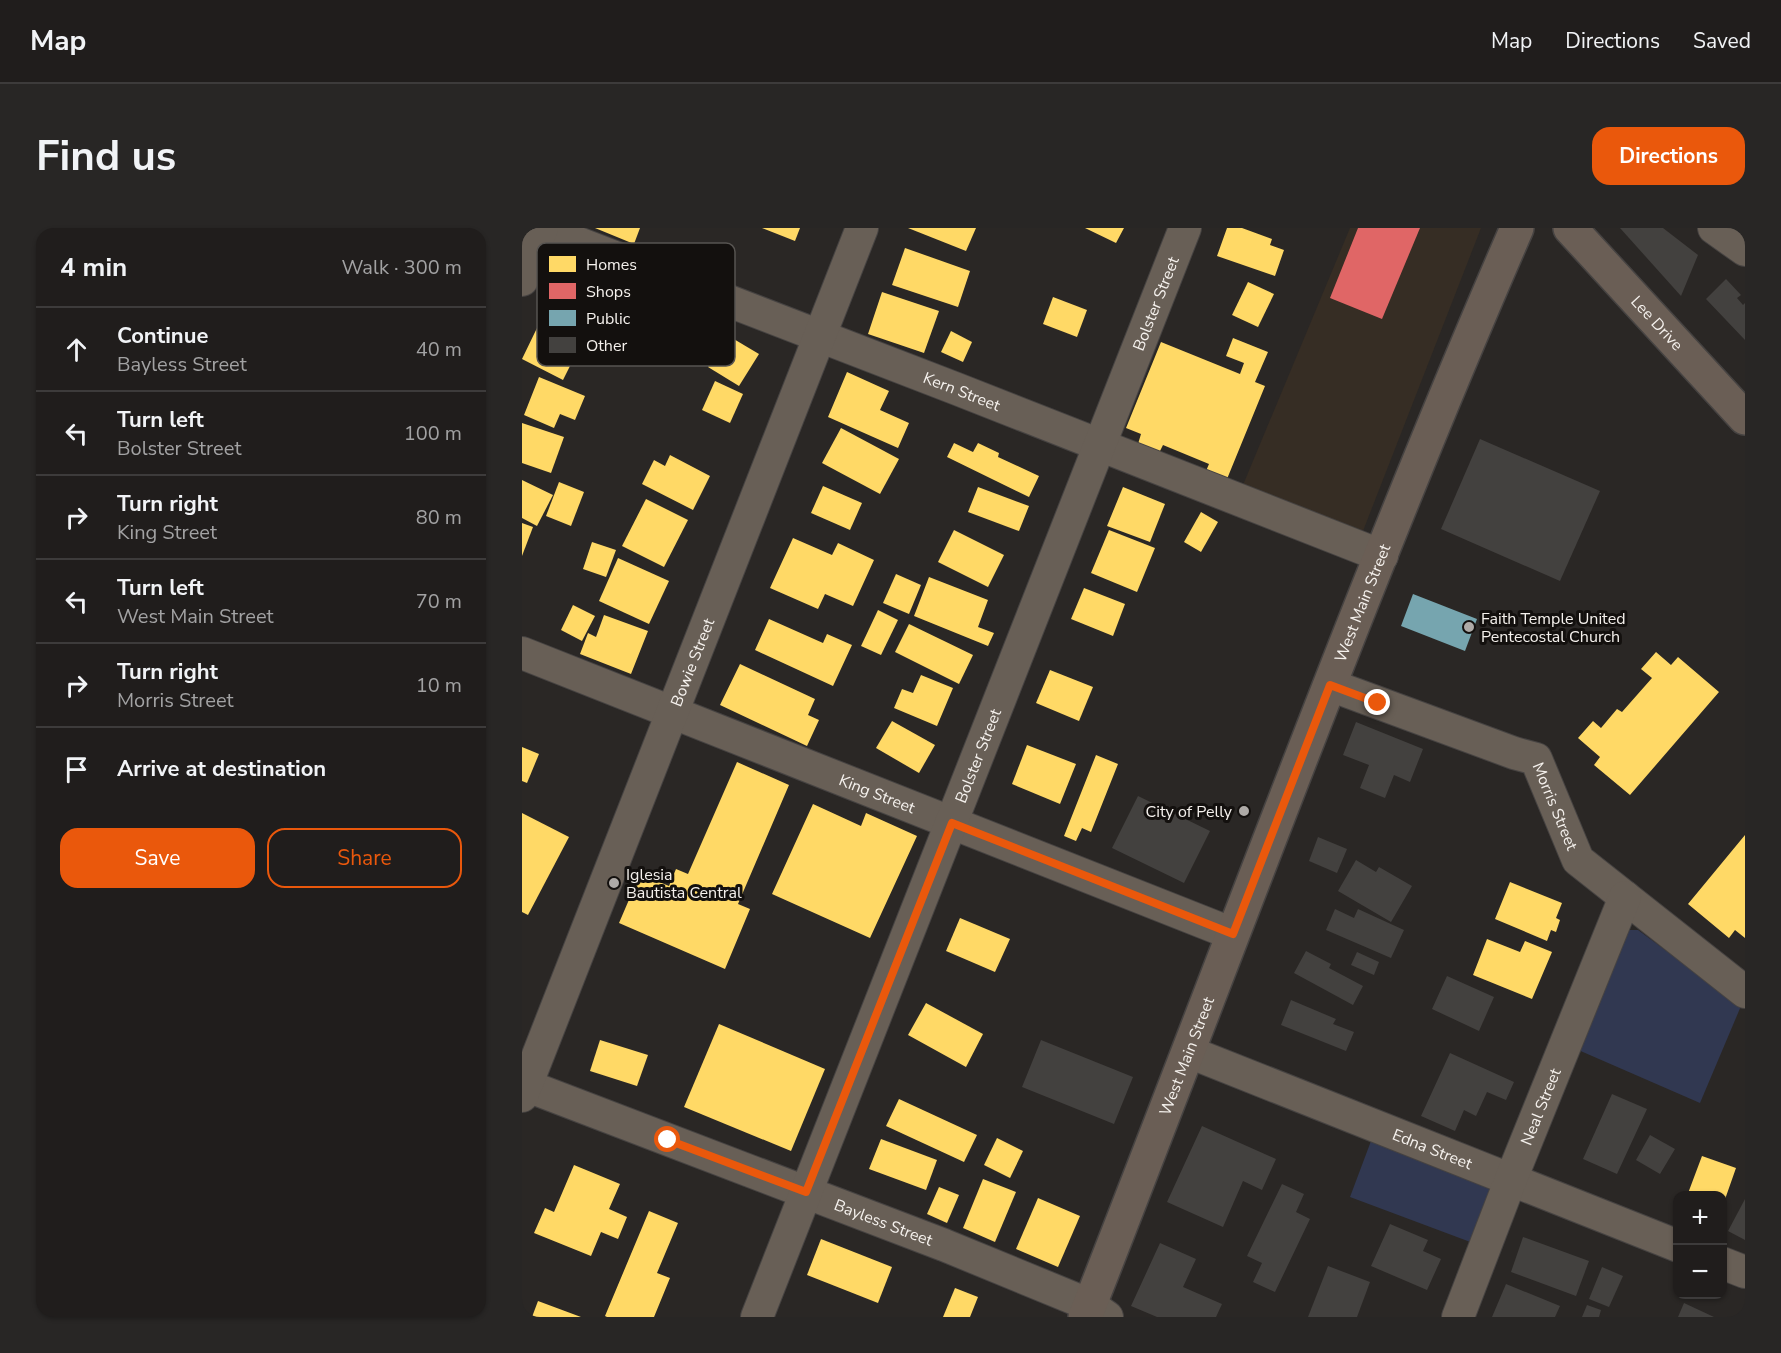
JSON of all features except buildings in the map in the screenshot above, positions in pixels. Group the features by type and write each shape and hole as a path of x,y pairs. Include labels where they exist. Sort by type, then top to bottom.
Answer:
{"main road":[{"name":"West Main Street","path":"1094,1313 1233,934 1330,685 1470,337 1517,228"},
{"name":"Lee Drive","path":"1570,228 1745,418"}],"street":[{"name":"Kern Street","path":"542,228 581,243"},
{"path":"522,280 542,228"},
{"name":"Bowie Street","path":"523,1088 862,228"},
{"name":"Bolster Street","path":"757,1317 1185,228"},
{"path":"1714,228 1745,250"},
{"name":"Kern Street","path":"735,303 1382,556"},
{"name":"King Street","path":"522,653 1233,934"},
{"name":"Morris Street","path":"1330,685 1536,759 1578,860 1745,992"},
{"name":"Neal Street","path":"1458,1317 1625,897"},
{"name":"Edna Street","path":"1189,1052 1675,1245"},
{"name":"Bayless Street","path":"523,1088 806,1192 1094,1313"},
{"path":"1727,1265 1745,1272"}],"shaded area":[{"path":"1350,228 1481,228 1363,531 1243,485"},
{"path":"1629,930 1638,930 1741,1006 1700,1103 1576,1049 1620,935"},
{"path":"1371,1141 1494,1188 1473,1243 1350,1197"}],"place":[{"name":"Faith Temple United Pentecostal Church","path":"1469,627"},
{"name":"City of Pelly","path":"1244,811"},
{"name":"Iglesia Bautista Central","path":"614,883"}],"route":[{"path":"668,1140 806,1192 952,823 1233,934 1330,685 1378,703"}]}
